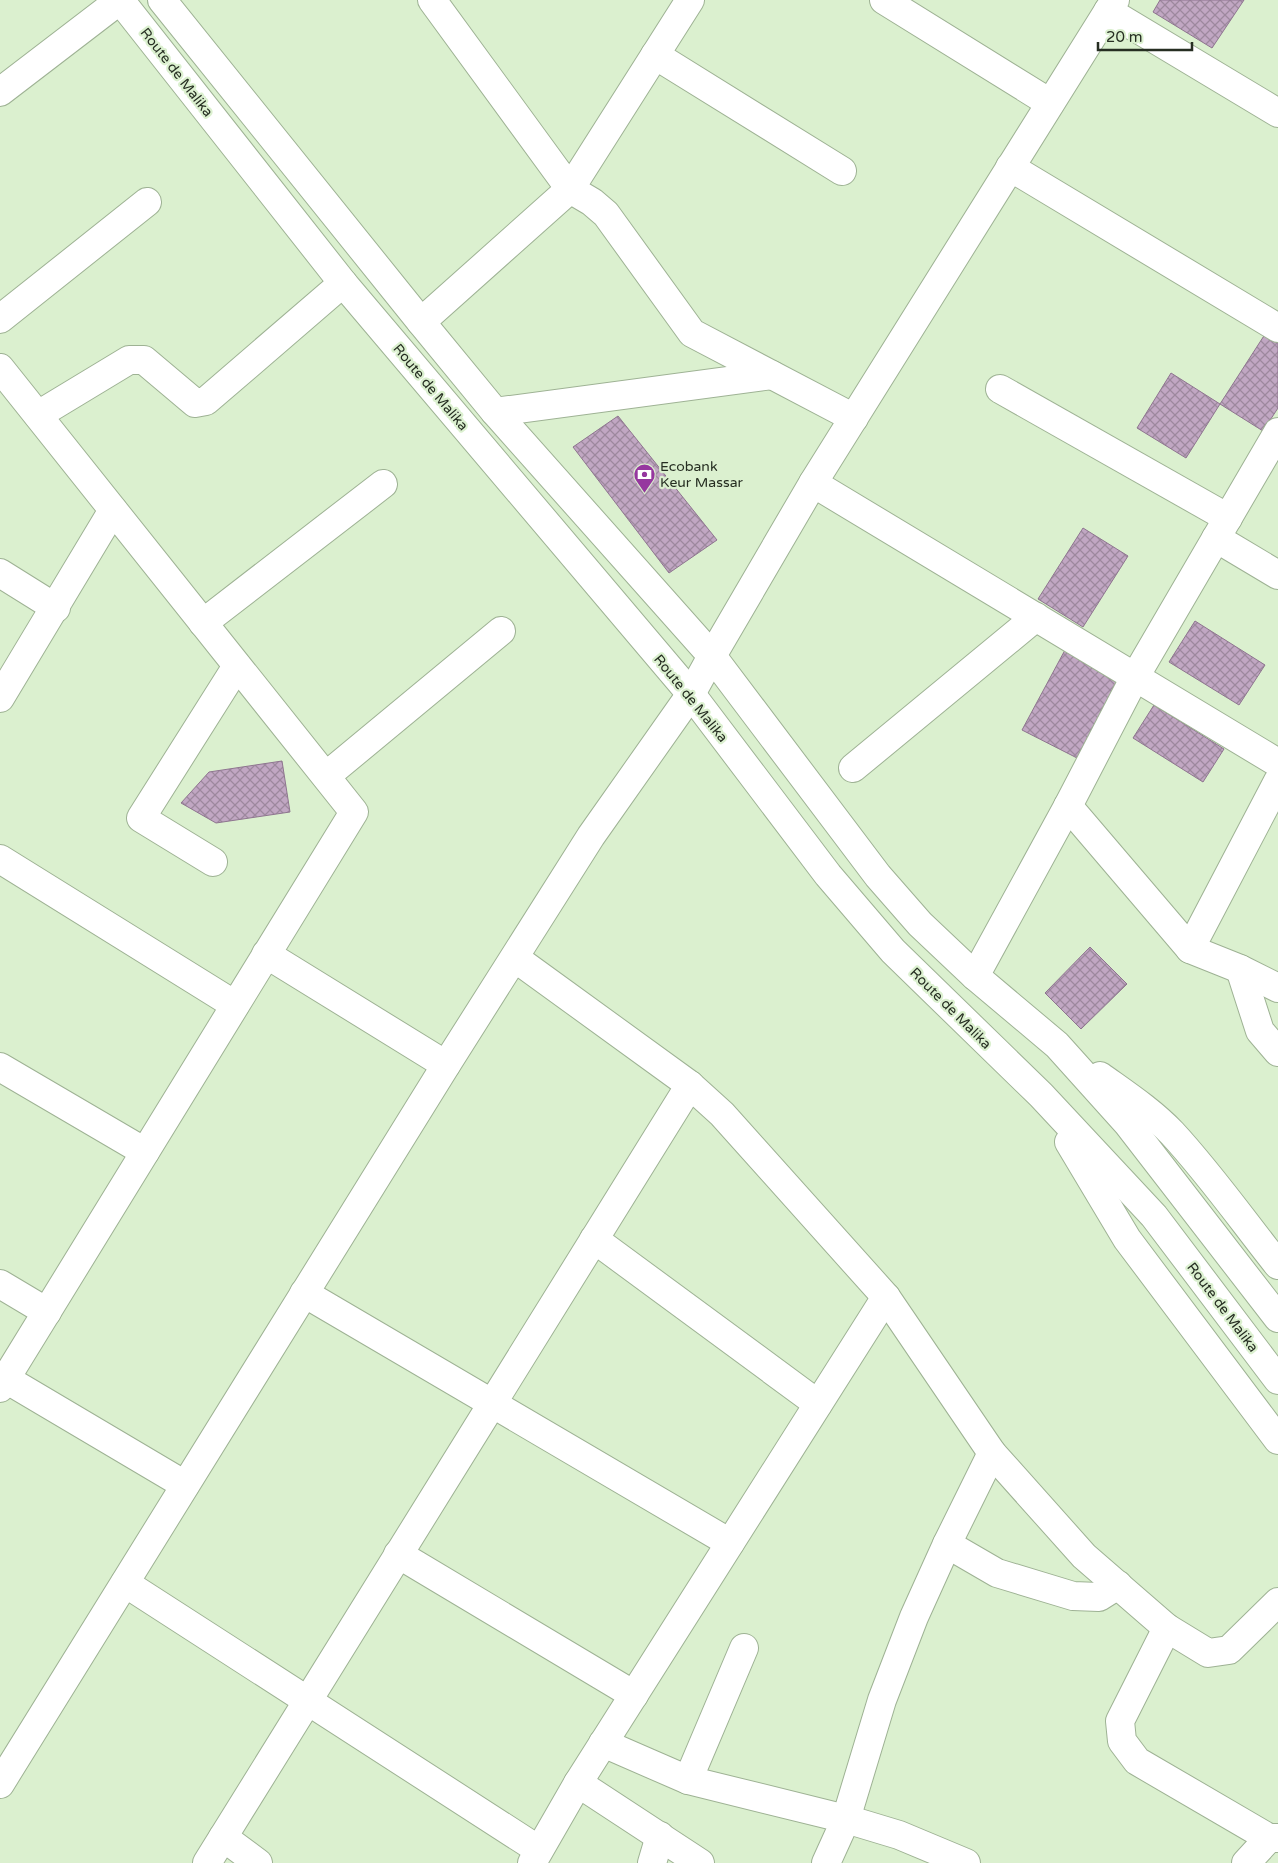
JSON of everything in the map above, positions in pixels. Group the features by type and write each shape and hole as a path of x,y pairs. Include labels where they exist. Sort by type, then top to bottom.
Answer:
{"street":[{"path":"0,92 120,0"},
{"name":"Route de Malika","path":"120,0 343,283 690,694 828,875 893,951 1041,1095 1154,1216 1278,1380"},
{"path":"162,0 495,412 712,656 878,876 920,924 975,976 1057,1045 1142,1106 1171,1133 1201,1167 1278,1265"},
{"path":"432,0 570,190 592,202 606,214 692,333 854,418"},
{"path":"421,322 570,190 690,0"},
{"path":"884,0 1050,103"},
{"path":"0,1784 446,1065 591,836 690,694 813,483 1112,5 1278,113"},
{"path":"656,55 842,171"},
{"path":"1010,167 1278,328"},
{"path":"0,319 146,202"},
{"path":"38,415 129,360 144,360 195,403 206,401 343,283"},
{"path":"0,368 354,812 3,1384 185,1486"},
{"path":"495,412 772,375"},
{"path":"1000,389 1222,528 1278,575"},
{"path":"975,976 1068,806 1135,677 1278,432"},
{"path":"813,483 1278,763"},
{"path":"203,623 383,484"},
{"path":"0,698 56,608 113,510"},
{"path":"0,573 56,608"},
{"path":"853,768 1036,617"},
{"path":"326,776 501,631"},
{"path":"213,862 141,818 237,666"},
{"path":"1190,949 1278,781"},
{"path":"1068,806 1190,949 1240,969 1278,988"},
{"path":"0,859 235,1005"},
{"path":"266,954 446,1065"},
{"path":"514,958 690,1085 728,1120 886,1297 992,1453 1084,1556 1167,1628 1208,1654 1229,1650 1278,1602"},
{"path":"1240,969 1260,1032 1278,1052"},
{"path":"1057,1045 1128,1124 1278,1318"},
{"path":"0,1067 144,1152"},
{"path":"207,1863 690,1085"},
{"path":"1041,1095 1127,1239 1278,1440"},
{"path":"594,1239 818,1404"},
{"path":"0,1284 47,1312"},
{"path":"304,1293 730,1543"},
{"path":"125,1583 308,1701 536,1856 603,1743 886,1297"},
{"path":"826,1863 846,1819 882,1700 914,1617 947,1544 992,1453"},
{"path":"947,1544 997,1573 1073,1596 1099,1597 1118,1585"},
{"path":"398,1554 634,1695"},
{"path":"1167,1628 1120,1721 1122,1741 1137,1761 1273,1838 1246,1863"},
{"path":"688,1780 744,1648"},
{"path":"603,1743 688,1780 846,1819 899,1835 966,1863"},
{"path":"578,1783 700,1863"},
{"path":"652,1863 660,1836"},
{"path":"223,1838 258,1863"}],"building":[{"path":"1160,0 1244,0 1212,48 1153,12"},
{"path":"1269,328 1278,333 1278,408 1263,431 1220,404"},
{"path":"1171,373 1220,404 1186,458 1137,428"},
{"name":"Ecobank Keur Massar","path":"618,416 717,540 669,573 573,447"},
{"path":"1083,528 1128,556 1083,627 1038,599"},
{"path":"1195,621 1265,665 1239,705 1169,662"},
{"path":"1065,650 1121,680 1079,759 1022,730"},
{"path":"1154,705 1224,749 1203,782 1133,738"},
{"path":"282,761 290,812 216,823 181,803 209,772"},
{"path":"1090,947 1127,984 1081,1029 1045,993"}],"place":[{"name":"Ecobank Keur Massar","path":"644,493"}]}
